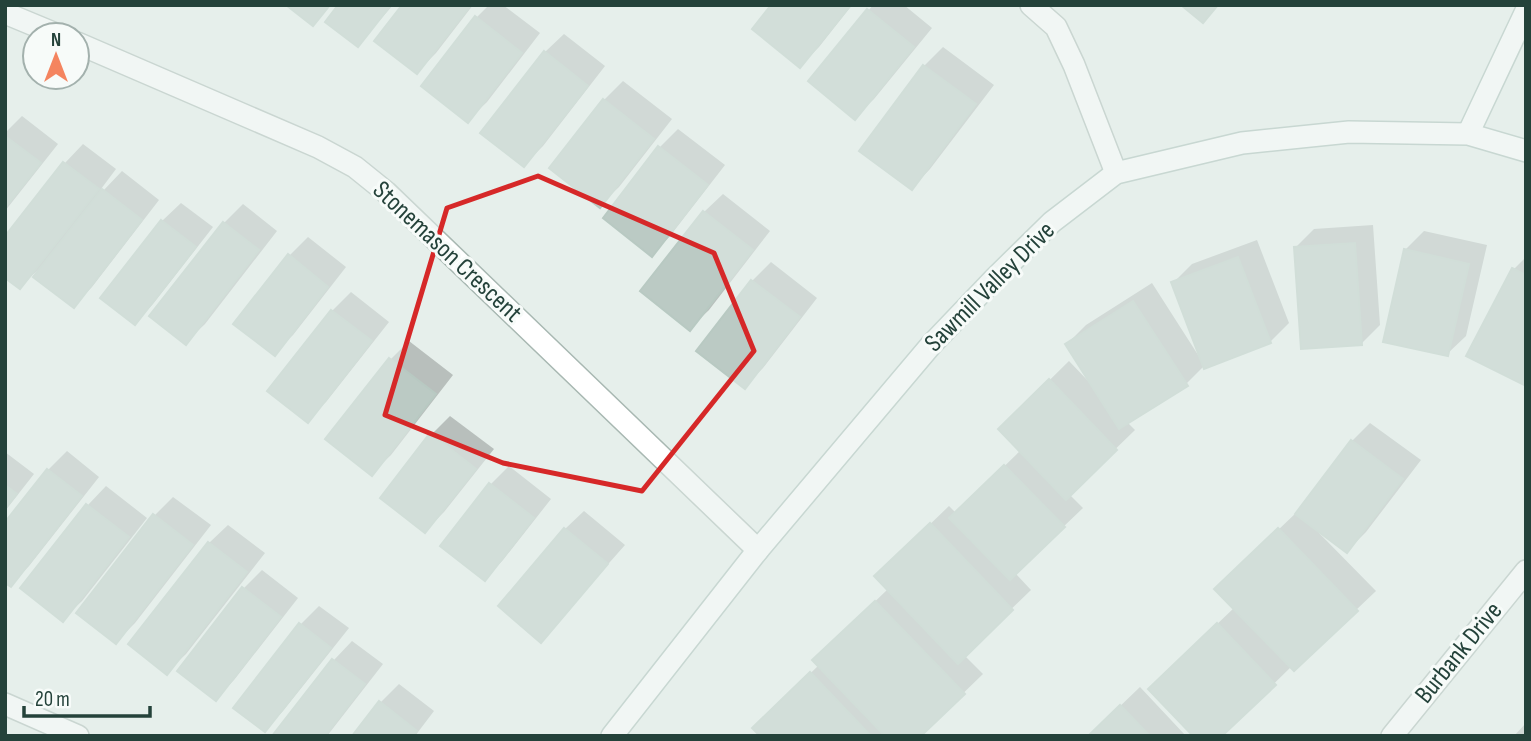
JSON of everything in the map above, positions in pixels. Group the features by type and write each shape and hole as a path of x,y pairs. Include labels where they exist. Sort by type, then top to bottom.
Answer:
{"street":[{"path":"1031,5 1055,27 1074,65 1116,173"},
{"path":"1468,134 1526,11"},
{"path":"5,13 24,21"},
{"name":"Stonemason Crescent","path":"91,49 318,147 355,166 396,202 758,551"},
{"name":"Sawmill Valley Drive","path":"612,736 758,551 931,345 1052,222 1116,173 1242,143 1349,132 1468,134 1526,151"},
{"name":"Burbank Drive","path":"1392,736 1526,571"},
{"path":"5,704 78,736"}],"highlighted area":[{"path":"538,176 714,253 754,351 642,491 503,463 385,415 447,208"}],"building":[{"path":"286,5 330,5 313,26"},
{"path":"338,5 391,5 358,47 325,22"},
{"path":"402,5 471,5 417,74 374,41"},
{"path":"771,5 851,5 800,68 752,29"},
{"path":"1181,5 1218,5 1203,23"},
{"path":"867,9 914,47 855,120 808,81"},
{"path":"475,16 522,53 468,123 421,86"},
{"path":"544,51 588,86 524,167 480,133"},
{"path":"923,65 976,104 912,190 859,151"},
{"path":"603,99 654,139 600,208 549,168"},
{"path":"5,136 41,163 5,208"},
{"path":"658,146 708,185 652,257 603,218"},
{"path":"63,162 99,189 20,289 5,278 5,236"},
{"path":"102,189 142,220 74,308 33,277"},
{"path":"703,211 753,250 690,331 640,291"},
{"path":"161,220 196,247 135,325 100,298"},
{"path":"223,222 259,250 186,345 149,316"},
{"path":"1355,243 1362,345 1301,349 1294,247"},
{"path":"1404,249 1469,264 1448,356 1383,342"},
{"path":"288,254 328,287 275,356 233,324"},
{"path":"1238,257 1271,343 1204,369 1171,282"},
{"path":"1512,268 1526,275 1526,386 1466,356"},
{"path":"751,280 800,317 745,389 696,351"},
{"path":"1133,301 1188,386 1119,429 1065,344"},
{"path":"331,310 372,341 308,423 267,391"},
{"path":"389,358 436,394 372,476 325,439"},
{"path":"1049,379 1117,450 1066,500 998,429"},
{"path":"430,433 476,469 425,533 380,498"},
{"path":"1351,440 1403,479 1347,553 1295,514"},
{"path":"1004,465 1065,527 1010,580 949,518"},
{"path":"47,469 82,496 11,587 5,583 5,522"},
{"path":"489,483 534,518 485,581 440,546"},
{"path":"5,485 17,494 5,509"},
{"path":"86,504 129,537 63,622 20,588"},
{"path":"153,514 193,545 116,644 76,613"},
{"path":"930,523 1013,610 958,664 874,576"},
{"path":"564,528 608,564 541,643 498,606"},
{"path":"1278,528 1358,611 1294,671 1214,589"},
{"path":"208,542 247,572 167,675 128,644"},
{"path":"242,587 281,617 216,701 177,671"},
{"path":"875,601 965,694 921,736 885,736 812,660"},
{"path":"299,623 331,648 265,732 233,708"},
{"path":"1217,623 1276,685 1222,736 1193,736 1148,689"},
{"path":"332,659 365,684 325,736 272,736"},
{"path":"810,672 871,736 760,736 752,728"},
{"path":"379,701 417,731 413,736 352,736"},
{"path":"1120,705 1150,736 1088,736"}]}
